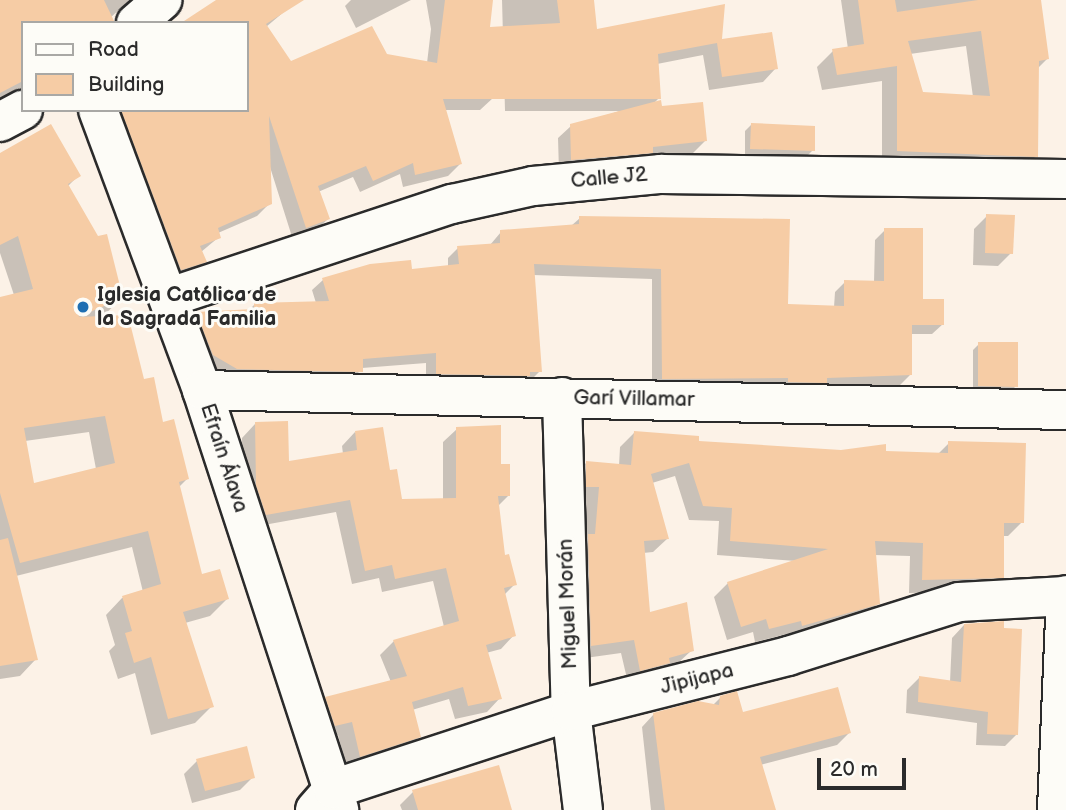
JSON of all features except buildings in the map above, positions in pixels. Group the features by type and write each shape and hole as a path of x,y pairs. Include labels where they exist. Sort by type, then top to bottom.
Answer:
{"street":[{"path":"138,21 162,0"},
{"path":"0,122 21,111"},
{"name":"Efraín Álava","path":"99,112 170,297 202,390 329,803"},
{"name":"Calle J2","path":"170,297 452,204 561,182 661,174 1066,178"},
{"name":"Garí Villamar","path":"202,390 1066,410"},
{"name":"Miguel Morán","path":"562,397 571,711 583,810"},
{"path":"1053,808 1064,722 1066,596"},
{"name":"Jipijapa","path":"329,803 571,711 788,656 959,602 1066,596"}],"place":[{"name":"Iglesia Católica de la Sagrada Familia","path":"83,307"}]}
